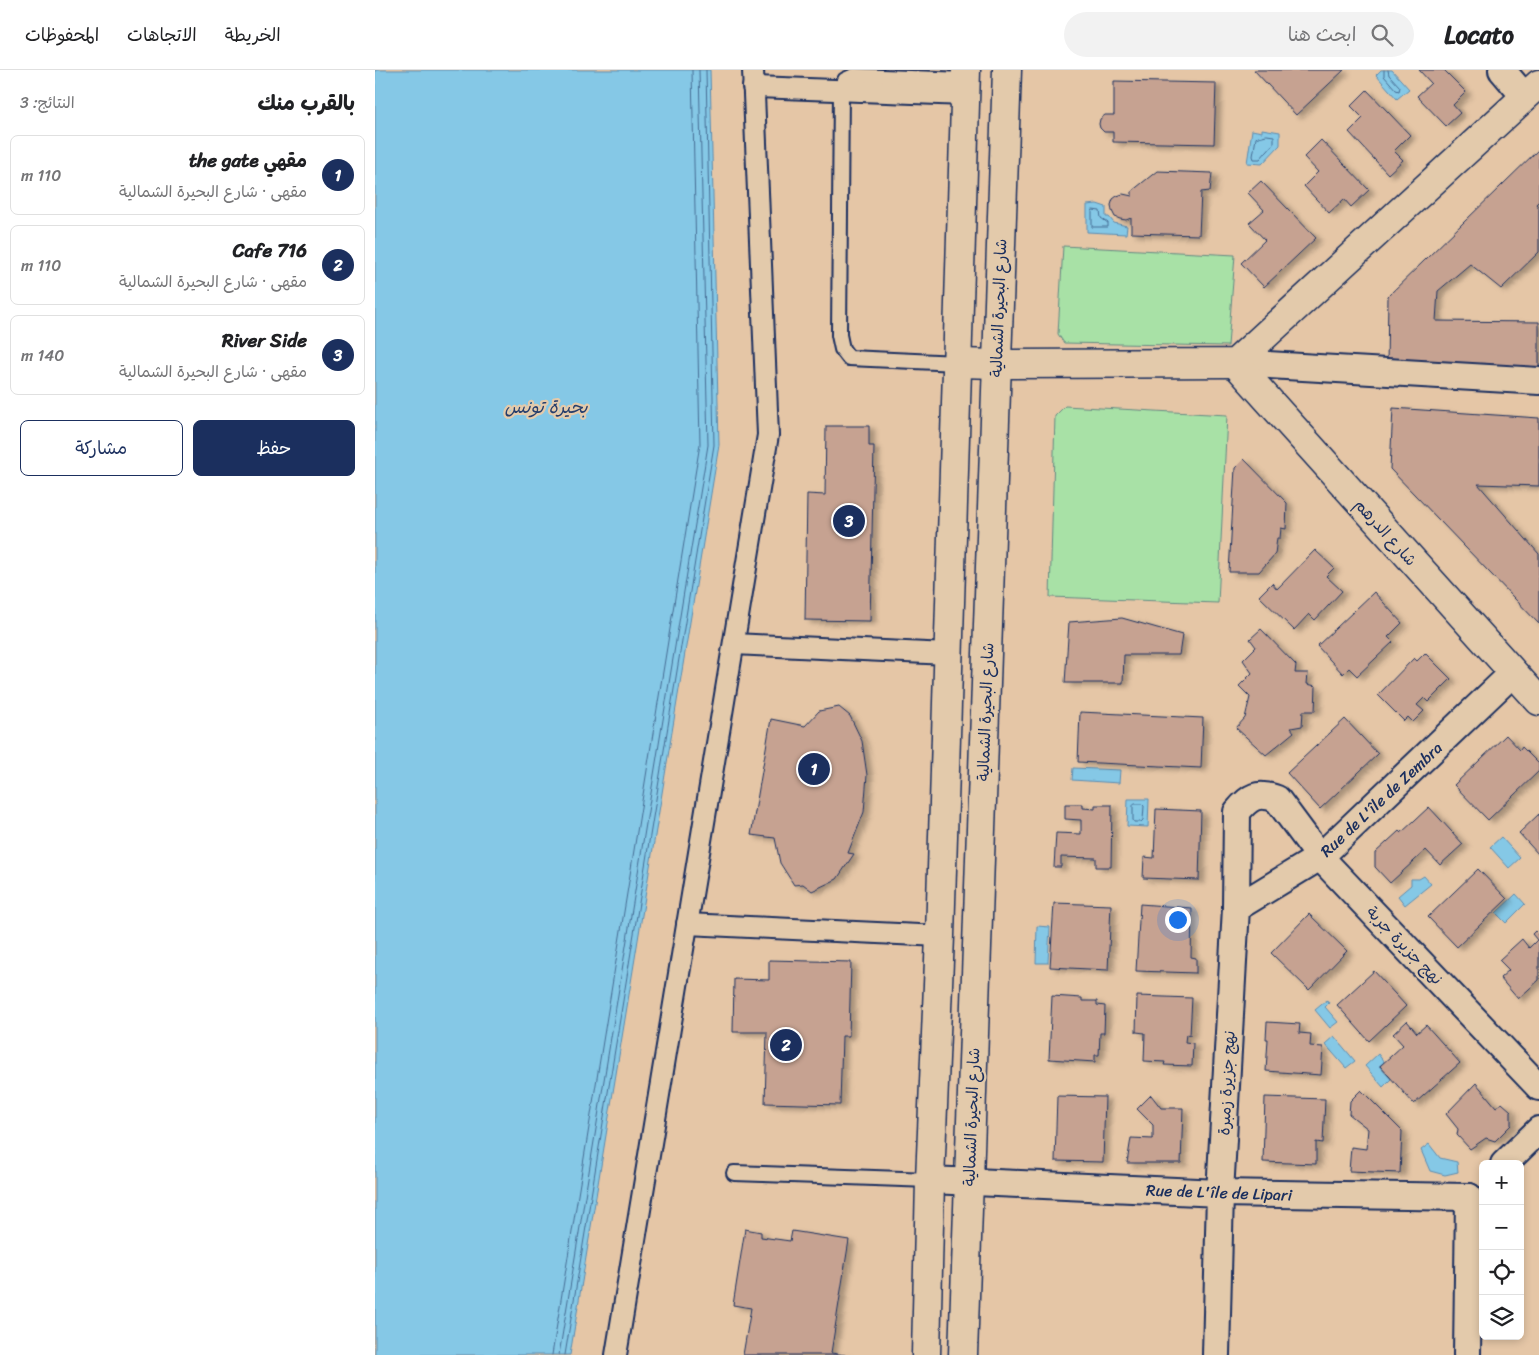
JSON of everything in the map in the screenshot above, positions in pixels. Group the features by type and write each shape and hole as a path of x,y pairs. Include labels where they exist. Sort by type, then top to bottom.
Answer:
{"main road":[{"name":"شارع البحيرة الشمالية","path":"963,1355 1007,70"},
{"path":"926,1355 966,82"},
{"path":"957,363 1235,363 1532,90"},
{"name":"شارع الدرهم","path":"1235,363 1539,701"}],"street":[{"path":"1502,70 1532,90"},
{"path":"615,1355 768,435 753,78 841,90 966,82"},
{"path":"1235,363 1539,381"},
{"path":"734,644 948,654"},
{"name":"Rue de L'île de Zembra","path":"1236,908 1320,856 1513,673"},
{"name":"نهج جزيرة جربة","path":"1237,812 1254,796 1266,795 1277,799 1320,856 1539,1087"},
{"name":"نهج جزيرة زمبرة","path":"1217,1355 1220,1193 1236,908 1237,812"},
{"path":"687,924 940,936"},
{"path":"1508,1160 1539,1130"},
{"name":"Rue de L'île de Lipari","path":"930,1180 1220,1193 1476,1191"},
{"path":"1467,1355 1476,1191"}],"lane":[{"path":"841,90 839,335 842,349 849,358 957,363"},
{"path":"734,1173 930,1180"}],"green space":[{"path":"1063,246 1235,255 1228,346 1064,343 1058,334"},
{"path":"1065,406 1227,415 1218,603 1050,597 1055,416"}],"water":[{"name":"بحيرة تونس","path":"375,70 710,70 719,445 570,1355 375,1355"},
{"path":"1381,70 1392,70 1409,89 1397,99 1376,75"},
{"path":"1262,129 1280,132 1280,145 1262,164 1247,163 1252,130 1262,132"},
{"path":"1097,204 1106,207 1106,217 1109,217 1114,223 1127,226 1126,234 1087,232 1087,205"},
{"path":"1073,768 1120,770 1119,783 1072,780"},
{"path":"1128,799 1149,799 1148,827 1127,826"},
{"path":"1501,837 1520,858 1509,868 1490,847"},
{"path":"1424,876 1431,884 1405,905 1398,896 1411,885 1411,879 1419,879"},
{"path":"1516,894 1525,904 1506,923 1496,913"},
{"path":"1037,926 1050,927 1048,963 1036,963"},
{"path":"1327,1000 1329,1003 1325,1007 1338,1022 1330,1028 1315,1010"},
{"path":"1334,1036 1355,1061 1346,1068 1325,1044"},
{"path":"1378,1054 1384,1062 1379,1066 1391,1079 1383,1087 1365,1066"},
{"path":"1429,1144 1440,1158 1457,1162 1458,1172 1445,1175 1430,1171 1421,1150"}],"building":[{"path":"1254,70 1344,70 1296,115"},
{"path":"1419,70 1444,70 1466,92 1453,105 1460,113 1446,126 1417,96 1431,83"},
{"path":"1114,81 1216,83 1214,144 1113,142 1113,132 1104,132 1099,124 1100,119 1105,115 1114,115"},
{"path":"1367,90 1410,135 1394,151 1403,160 1388,174 1349,132 1363,118 1351,106"},
{"path":"1321,140 1369,190 1351,207 1344,199 1329,213 1304,186 1318,172 1304,157"},
{"path":"1539,149 1539,201 1536,204 1539,208 1539,252 1501,289 1470,264 1438,291 1436,321 1539,322 1539,368 1387,367 1388,296"},
{"path":"1157,171 1212,173 1210,191 1201,192 1199,235 1131,233 1131,218 1126,220 1115,217 1111,205 1113,199 1123,194 1132,196 1132,191"},
{"path":"1261,181 1316,238 1264,287 1241,263 1265,240 1249,223 1264,210 1248,193"},
{"path":"1393,408 1539,418 1539,486 1478,484 1539,554 1539,624 1390,469"},
{"path":"826,426 869,426 869,446 874,446 870,621 805,620 807,494 825,495"},
{"path":"1244,459 1287,503 1286,529 1281,528 1280,538 1277,538 1275,554 1259,572 1229,572 1235,468"},
{"path":"1315,550 1334,568 1326,576 1342,591 1315,620 1309,614 1294,630 1259,596 1272,583 1277,589"},
{"path":"1374,592 1402,623 1388,637 1393,642 1357,676 1349,668 1343,674 1317,646"},
{"path":"1122,618 1182,635 1179,655 1124,655 1123,683 1065,683 1069,622"},
{"path":"1261,629 1296,665 1295,673 1308,673 1307,684 1316,686 1315,711 1303,711 1302,726 1291,728 1294,732 1266,755 1236,728 1245,718 1250,697 1239,686 1252,673 1243,660 1256,647 1250,639"},
{"path":"1425,653 1451,679 1428,702 1424,698 1417,705 1424,711 1413,722 1408,717 1404,721 1378,695 1414,658 1417,661"},
{"path":"839,707 850,716 862,741 867,775 864,812 848,853 854,854 837,879 812,891 803,884 794,885 780,863 775,838 751,835 771,719 805,726 819,711"},
{"path":"1080,712 1203,718 1201,768 1078,762"},
{"path":"1345,719 1378,754 1320,809 1287,773"},
{"path":"1506,735 1520,750 1522,747 1539,764 1539,771 1488,820 1454,785"},
{"path":"1065,804 1083,804 1083,808 1095,809 1095,805 1112,805 1111,867 1096,867 1096,858 1061,857 1061,867 1054,867 1056,833 1081,834 1081,820 1065,819"},
{"path":"1429,807 1463,844 1440,865 1426,850 1390,883 1375,867 1375,853 1399,831 1401,833"},
{"path":"1156,809 1201,811 1199,880 1143,878 1144,857 1154,858"},
{"path":"1539,814 1539,855 1519,833"},
{"path":"1478,869 1507,899 1457,947 1428,917"},
{"path":"1054,903 1111,905 1108,970 1050,967"},
{"path":"1140,904 1192,908 1191,957 1196,958 1196,973 1136,971"},
{"path":"1309,914 1347,951 1309,990 1271,953"},
{"path":"1535,931 1539,935 1539,980 1518,999 1500,978 1509,970 1499,960 1522,939 1529,948 1537,940 1532,934"},
{"path":"769,960 851,962 849,1036 842,1036 840,1105 765,1103 767,1032 733,1032 734,979 769,980"},
{"path":"1374,971 1406,1006 1369,1041 1337,1005"},
{"path":"1052,996 1082,998 1082,1001 1097,1001 1097,1005 1105,1006 1104,1033 1100,1033 1099,1055 1095,1055 1095,1062 1049,1059"},
{"path":"1137,996 1192,998 1190,1035 1186,1034 1185,1042 1193,1043 1192,1066 1164,1065 1165,1062 1144,1061 1145,1033 1136,1032"},
{"path":"1407,1021 1417,1033 1426,1025 1460,1063 1414,1104 1380,1066 1403,1045 1393,1034"},
{"path":"1267,1022 1300,1024 1299,1033 1311,1034 1310,1046 1323,1047 1321,1075 1266,1071"},
{"path":"1476,1083 1496,1107 1502,1103 1511,1111 1511,1125 1495,1141 1486,1138 1470,1149 1457,1135 1458,1129 1446,1114"},
{"path":"1361,1090 1402,1131 1400,1173 1349,1171 1351,1147 1366,1149 1368,1129 1349,1114 1350,1101"},
{"path":"1151,1095 1161,1108 1183,1108 1181,1163 1127,1163 1131,1138 1153,1139 1153,1125 1137,1109"},
{"path":"1057,1096 1105,1097 1103,1162 1055,1161"},
{"path":"1265,1097 1325,1099 1323,1143 1316,1142 1316,1164 1263,1162"},
{"path":"745,1229 761,1232 761,1237 790,1241 792,1231 849,1240 831,1353 845,1355 743,1355 751,1308 733,1305"}],"place":[{"name":"River Side","path":"849,521"},
{"name":"مقهي the gate","path":"814,769"},
{"name":"716 Cafe","path":"786,1045"}]}
